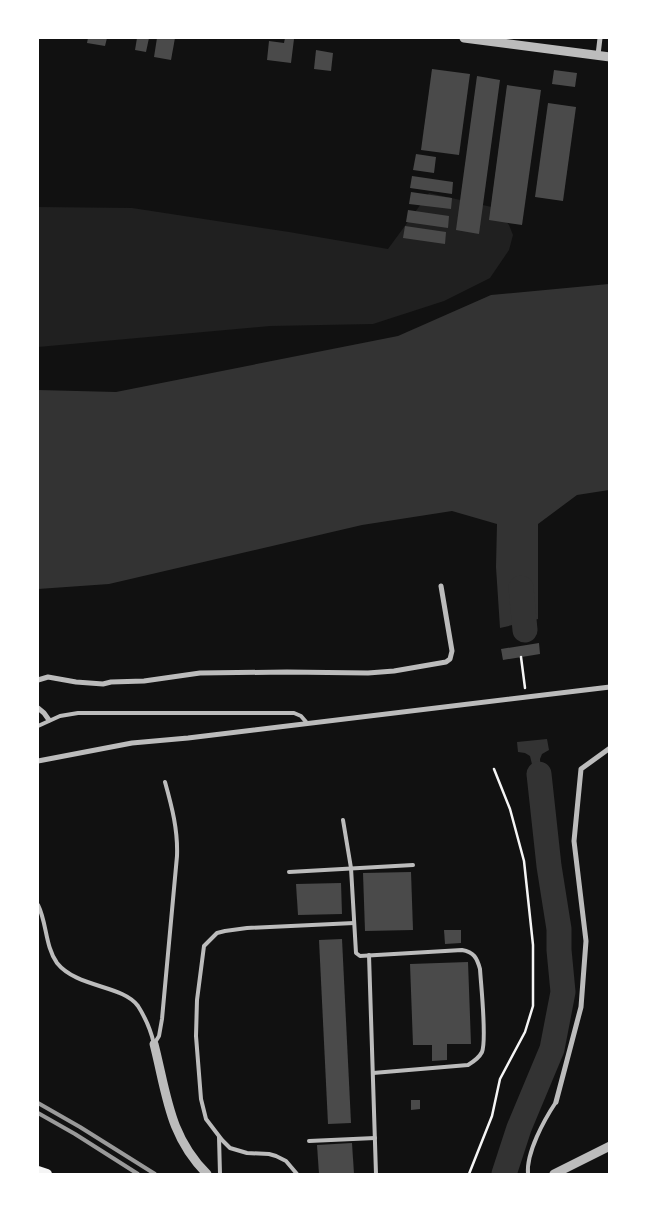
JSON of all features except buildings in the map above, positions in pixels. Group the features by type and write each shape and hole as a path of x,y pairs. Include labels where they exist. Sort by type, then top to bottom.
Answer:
{"main road":[{"path":"38,1171 47,1174"}],"street":[{"path":"464,38 610,57"},
{"path":"598,55 600,38"},
{"path":"38,680 48,677 103,684 144,681 200,673 368,673 394,671 446,662 450,659 452,651 441,586"},
{"path":"38,761 132,743 610,686"},
{"path":"38,708 49,720"},
{"path":"556,1102 581,1007 586,941 574,841 581,769 610,748"},
{"path":"154,1044 173,1121 179,1137 193,1160 207,1174"},
{"path":"554,1174 610,1146"}],"lane":[{"path":"38,726 49,720 78,714 294,714 301,716 307,723"},
{"path":"154,1044 162,1019 177,856 177,835 173,810 165,782"},
{"path":"343,820 351,868 356,952 360,956 369,956 462,950 473,953 478,960 480,969 484,1041 481,1053 468,1065 373,1073"},
{"path":"289,872 413,865"},
{"path":"38,905 48,942 57,962 68,973 77,978 115,992 137,1004 151,1031 154,1044"},
{"path":"297,1174 280,1157 269,1154 240,1152 230,1148 206,1119 201,1099 196,1036 197,1000 204,946 217,932 247,928 354,923"},
{"path":"369,956 376,1174"},
{"path":"528,1174 528,1164 533,1147 556,1102"},
{"path":"219,1137 220,1174"},
{"path":"310,1142 375,1138"}],"path":[{"path":"521,657 526,697"},
{"path":"469,1174 492,1116 500,1079 524,1032 533,1006 532,930 524,861 510,809 494,770"}],"shaded area":[{"path":"429,193 496,208 509,225 513,235 509,250 490,278 444,301 373,324 270,326 38,347 38,207 132,208 388,249"},
{"path":"609,284 609,490 577,495 538,524 538,619 500,628 496,567 497,524 452,511 362,525 109,584 38,589 38,390 116,392 398,336 491,295"},
{"path":"547,739 549,750 542,754 540,759 543,810 530,756 518,752 517,742"}],"waterway":[{"path":"521,588 525,630"},
{"path":"504,1174 519,1128 552,1049 563,992 559,929 549,866 539,774"}],"railway":[{"path":"38,1103 155,1174"},
{"path":"38,1113 138,1174"}]}
